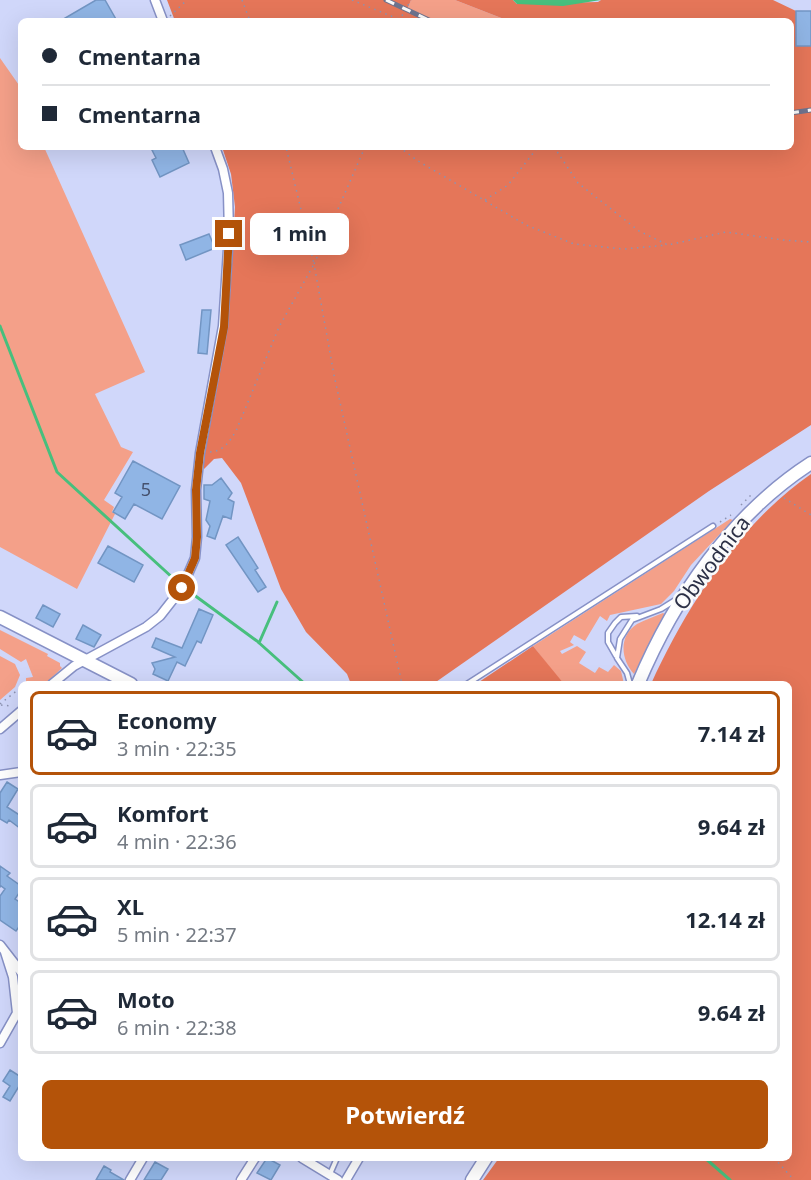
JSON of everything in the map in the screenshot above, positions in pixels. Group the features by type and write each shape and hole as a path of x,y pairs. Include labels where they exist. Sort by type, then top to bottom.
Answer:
{"main road":[{"name":"Obwodnica","path":"639,681 664,631 687,593 735,528 772,491 811,463"},
{"path":"0,617 126,681"},
{"path":"472,1180 484,1161"}],"street":[{"path":"155,0 163,18"},
{"path":"56,681 83,660 147,627 160,616 182,588 195,558 196,490 200,453 224,327 229,234 228,193 216,150"},
{"path":"0,729 18,711"},
{"path":"0,774 18,772"},
{"path":"3,949 18,968"},
{"path":"3,949 13,980 18,1007"},
{"path":"0,1043 18,1014"},
{"path":"130,1180 141,1161"},
{"path":"241,1180 253,1161"},
{"path":"307,1161 334,1178"},
{"path":"346,1180 357,1161"}],"lane":[{"path":"472,681 713,526"},
{"path":"629,681 627,673 608,642 608,633 615,622 621,617 638,616 661,609 687,593"},
{"path":"617,658 620,639 632,620 638,616"},
{"path":"334,1178 337,1161"}],"path":[{"path":"167,18 187,0"},
{"path":"242,0 249,18"},
{"path":"352,0 394,18"},
{"path":"402,18 411,0"},
{"path":"287,150 314,264 334,375 401,681"},
{"path":"200,453 219,452 228,444 236,431 279,327 314,264 364,150"},
{"path":"403,150 526,225 574,244 624,249 668,245 726,232 811,242"},
{"path":"484,201 508,185 536,150"},
{"path":"556,150 578,183 608,209 639,231 668,245"},
{"path":"772,491 811,515"},
{"path":"0,704 18,690"},
{"path":"0,704 18,708"},
{"path":"777,1161 794,1180"}],"shaded area":[{"path":"167,0 411,0 407,10 424,18 174,18"},
{"path":"411,0 455,0 501,18 424,18 407,10"},
{"path":"455,0 513,0 517,4 598,2 601,0 773,0 796,11 796,45 811,46 811,425 709,491 437,681 350,681 347,674 306,632 281,589 241,483 222,458 214,459 204,469 203,462 228,327 235,207 231,174 223,150 794,150 794,18 501,18"},
{"path":"513,0 601,0 563,6 517,4"},
{"path":"0,58 18,84 18,150 45,150 145,372 95,394 121,447 133,452 104,500 114,507 112,512 115,514 77,589 0,547"},
{"path":"811,474 811,1180 483,1180 497,1161 792,1161 792,681 652,681 681,626 718,568 738,542 785,494"},
{"path":"730,519 733,520 691,565 674,591 661,604 610,615 607,621 600,616 585,641 574,635 570,642 574,645 560,651 562,654 577,646 586,652 579,663 595,673 599,667 608,672 614,665 621,671 623,681 560,681 533,646"},
{"path":"665,614 634,674 626,662 624,641 637,624"},
{"path":"0,630 48,654 47,656 60,663 62,668 48,681 26,681 26,678 33,677 26,659 21,662 0,649"},
{"path":"533,646 562,681 480,681"},
{"path":"0,656 15,664 20,675 15,687 0,700"}],"building":[{"path":"96,0 105,0 115,18 65,18"},
{"path":"796,11 811,11 811,46 796,46"},
{"path":"152,150 183,150 189,163 160,177 152,160 156,158"},
{"path":"209,234 215,248 186,260 180,245"},
{"path":"202,310 211,310 207,354 198,353"},
{"path":"133,461 180,486 162,519 134,504 125,519 113,512 122,497 115,493"},
{"path":"221,478 232,493 228,499 234,502 231,519 223,516 215,539 207,536 210,526 206,520 210,501 204,499 204,485 212,485"},
{"path":"238,537 258,568 255,570 266,587 258,592 226,545"},
{"path":"108,546 143,565 134,582 98,563"},
{"path":"43,605 60,614 53,627 36,618"},
{"path":"199,609 213,615 201,643 197,641 185,666 177,662 168,681 153,674 155,669 152,663 175,657 152,647 156,638 182,648"},
{"path":"83,625 101,635 94,647 76,639"},
{"path":"7,782 18,789 7,807 18,814 18,827 9,820 7,823 0,819 0,793"},
{"path":"0,866 10,873 7,876 18,884 18,894 15,899 18,901 18,928 16,931 0,920 0,896 5,889 0,887"},
{"path":"10,1070 18,1075 18,1088 10,1101 3,1097 10,1086 3,1081"},
{"path":"265,1161 273,1161 280,1165 271,1180 257,1173"},
{"path":"155,1162 168,1169 161,1180 144,1180"},
{"path":"104,1166 111,1170 110,1172 124,1180 96,1180"}],"waterway":[{"path":"0,326 57,472 174,579"},
{"path":"190,592 257,641 302,681"},
{"path":"259,643 277,602"},
{"path":"708,1161 730,1180"}],"railway":[{"path":"386,0 425,18"},
{"path":"794,112 811,110"}],"route":[{"path":"182,588 195,558 196,490 207,408 224,327 229,234"}]}
